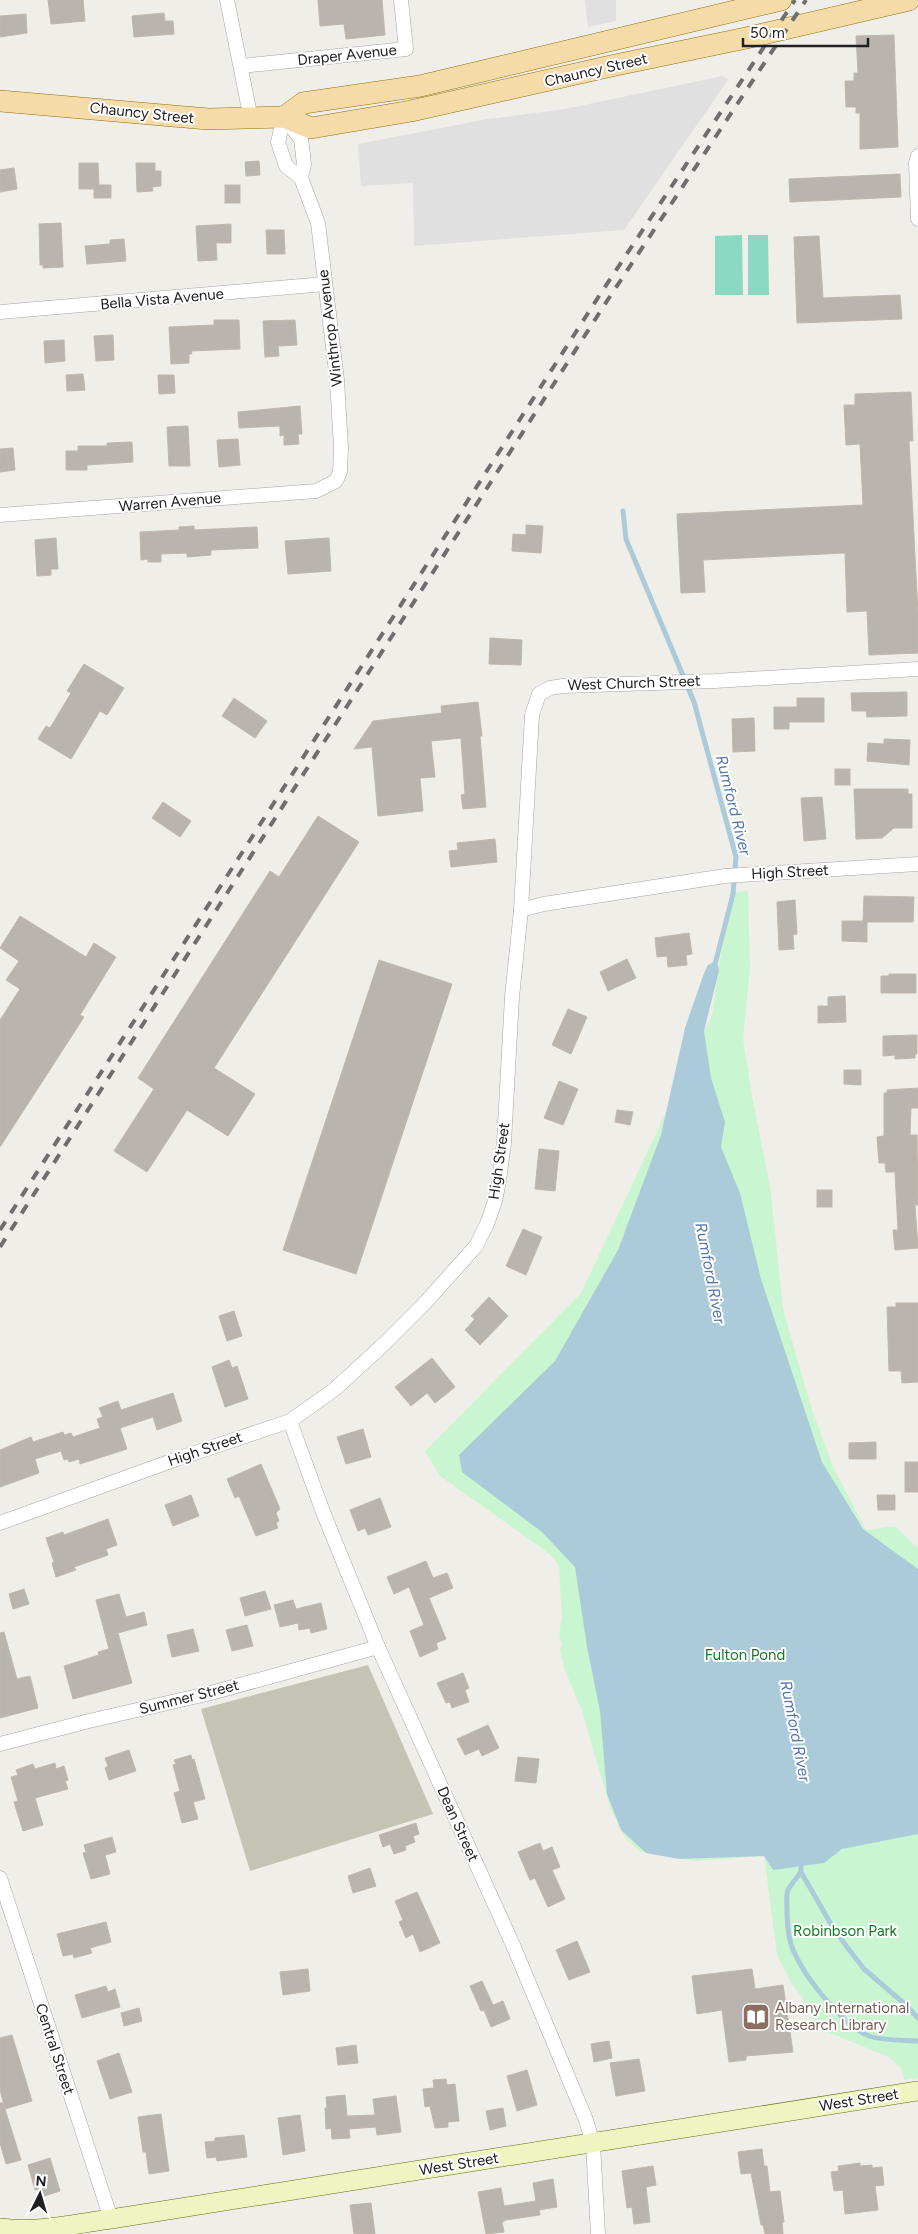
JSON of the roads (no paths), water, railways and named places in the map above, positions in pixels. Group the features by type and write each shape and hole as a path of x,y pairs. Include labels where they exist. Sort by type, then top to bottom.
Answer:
{"main road":[{"name":"Chauncy Street","path":"284,116 303,103 420,86 781,0"},
{"name":"Chauncy Street","path":"0,101 208,119 251,119 284,116 311,128 377,118 746,38 909,0"},
{"name":"West Street","path":"0,2228 12,2230 50,2228 111,2219 593,2144 918,2090"}],"street":[{"path":"227,0 251,119"},
{"name":"Draper Avenue","path":"241,66 406,49 401,0"},
{"name":"Winthrop Avenue","path":"284,116 301,139 304,164 301,178"},
{"name":"Winthrop Avenue","path":"284,116 278,142 286,166 301,178 318,223 337,380 341,448 340,472 337,480"},
{"path":"918,156 916,163 918,219"},
{"name":"Bella Vista Avenue","path":"0,312 325,284"},
{"name":"Warren Avenue","path":"0,515 316,491 328,487 337,480"},
{"name":"West Church Street","path":"521,910 532,715 539,694 550,688 563,686 918,670"},
{"name":"High Street","path":"0,1523 177,1459 290,1421 335,1389 384,1344 430,1298 476,1246 487,1224 495,1201 504,1143 512,997 521,910 544,904 725,876 918,864"},
{"name":"Dean Street","path":"290,1421 323,1512 378,1647 567,2071 593,2144 598,2234"},
{"name":"Summer Street","path":"0,1744 211,1693 378,1647"},
{"name":"Central Street","path":"0,1878 111,2219"}],"water":[{"name":"Fulton Pond","path":"714,962 718,965 719,971 704,1031 711,1078 725,1122 721,1147 740,1193 761,1279 822,1462 863,1529 918,1569 918,1834 842,1849 824,1863 773,1870 764,1856 679,1859 646,1853 621,1830 607,1794 600,1711 587,1647 575,1567 542,1532 462,1472 459,1455 555,1361 618,1250 661,1135 685,1028 704,973 708,965"}],"waterway":[{"name":"Rumford River","path":"623,511 626,539 694,702 736,857 733,894 714,968"},
{"name":"Rumford River","path":"801,1859 801,1872 832,1926 847,1947 864,1969 906,2005 918,2018"},
{"path":"801,1872 787,1892 787,1921 789,1938 793,1949 808,1976 827,2001 848,2023 859,2031 881,2039 918,2041"}],"railway":[{"path":"0,1230 599,296 795,0"},
{"path":"0,1247 607,301 806,0"}],"place":[{"name":"Albany International Research Library","path":"756,2017"}],"park label":[{"name":"Robinbson Park","path":"845,1931"}]}
